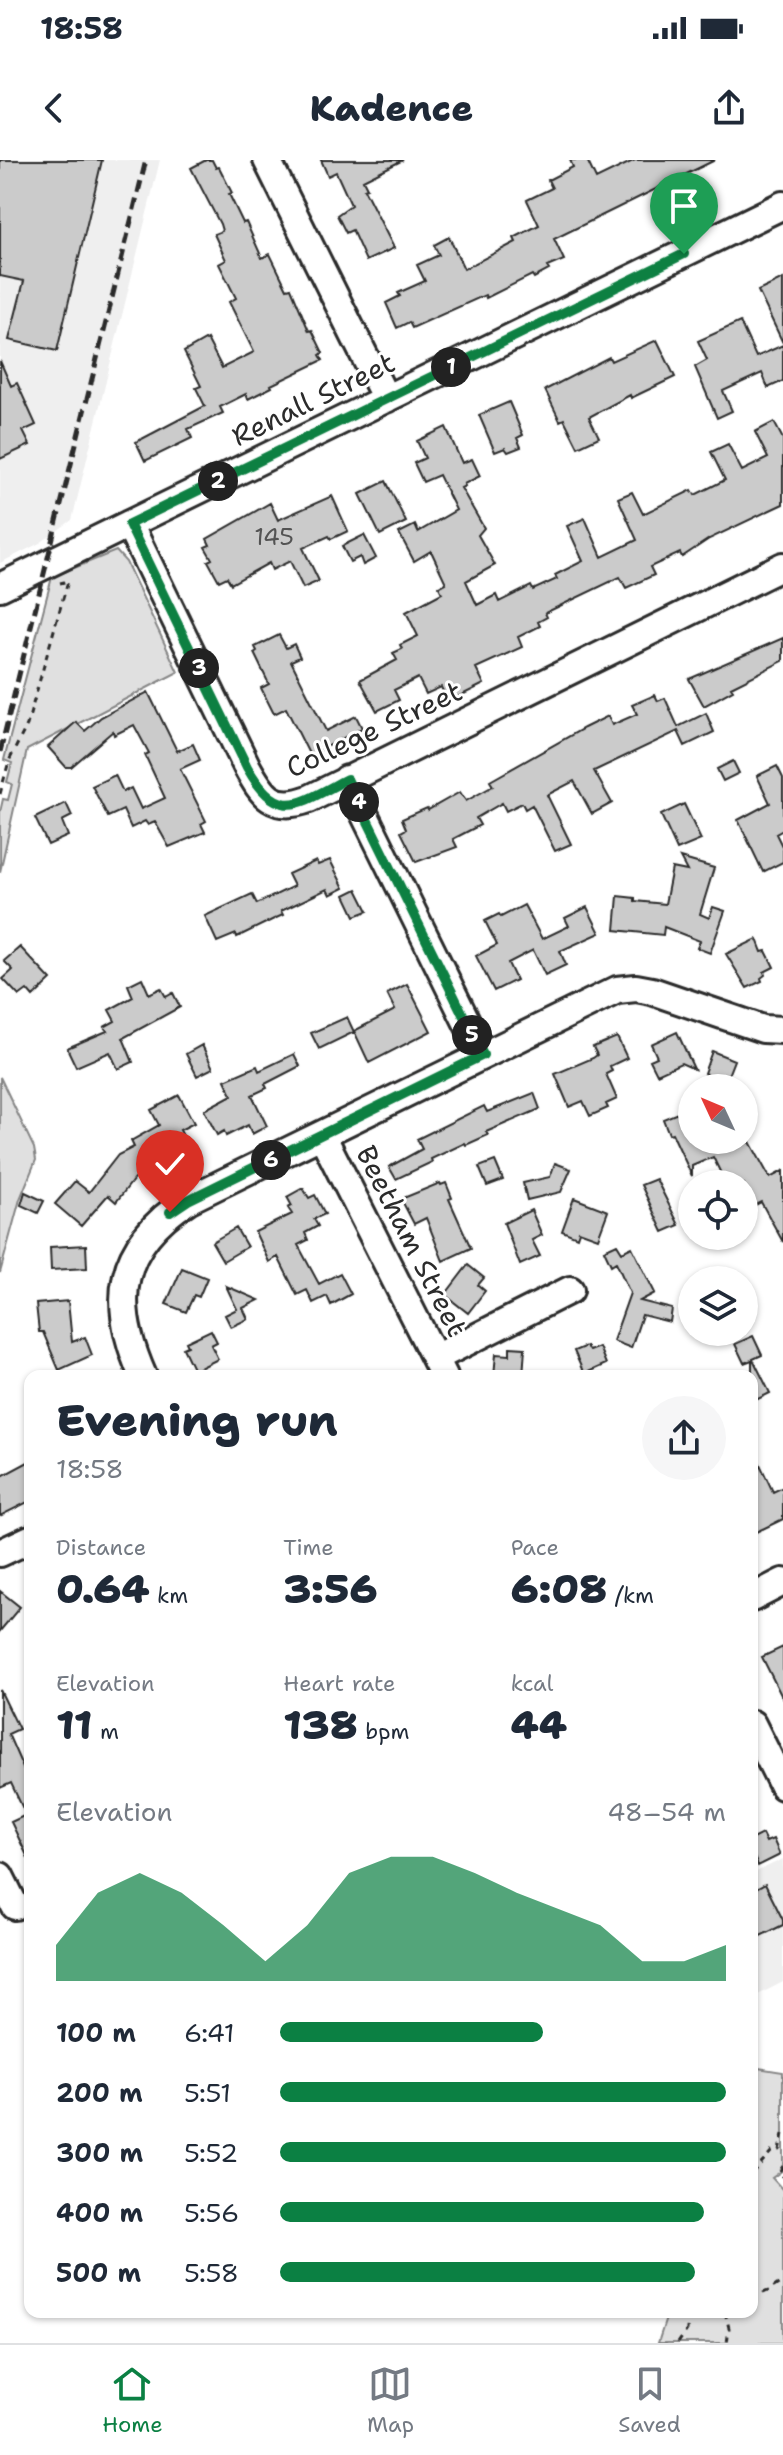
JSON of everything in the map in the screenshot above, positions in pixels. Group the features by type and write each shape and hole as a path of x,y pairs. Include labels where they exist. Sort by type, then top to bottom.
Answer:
{"street":[{"path":"267,160 386,399"},
{"name":"Renall Street","path":"0,587 783,205"},
{"name":"College Street","path":"129,524 247,767 266,796 284,804 297,803 783,566"},
{"path":"347,779 483,1055"},
{"path":"140,1370 123,1320 123,1294 128,1270 154,1226 188,1200 617,990 636,988 763,1029 783,1030 783,1036"},
{"name":"Beetham Street","path":"322,1135 440,1367"},
{"path":"440,1367 570,1290"},
{"path":"0,1553 24,1542"},
{"path":"758,1595 783,1582"},
{"path":"758,1736 783,1786"},
{"path":"0,1876 15,1906"}],"path":[{"path":"0,794 9,761 27,725 50,634 68,581 54,585"},
{"path":"758,2166 772,2151 779,2150 783,2134"},
{"path":"783,2166 779,2172 783,2177"},
{"path":"758,2295 783,2281"},
{"path":"678,2343 687,2330 688,2318"},
{"path":"726,2318 727,2343"}],"shaded area":[{"path":"0,160 160,160 72,520 40,543 0,563"},
{"path":"116,551 126,562 178,672 27,750 0,872 0,812 3,799 8,800 12,784 7,782 12,763 4,760 52,577"},
{"path":"0,1077 34,1148 36,1160 20,1199 0,1273"},
{"path":"783,1859 783,1982 758,1995 758,1871"},
{"path":"758,2068 783,2072 783,2170 772,2178 783,2190 783,2343 658,2343 666,2318 758,2318"}],"building":[{"path":"0,160 102,160 57,351 9,340 24,281 0,276"},
{"path":"212,160 216,168 219,167 232,193 229,194 262,258 270,254 287,289 291,288 309,331 312,330 323,353 320,355 323,360 248,399 246,394 220,407 223,413 188,429 192,438 145,461 136,442 205,406 196,388 201,386 184,352 207,339 222,368 254,352 229,302 236,298 219,264 226,260 214,234 222,231 220,224 191,168"},
{"path":"321,160 403,160 363,180 367,188 364,189 394,248 366,261 352,230 346,233 337,215 351,205 336,172 328,176"},
{"path":"570,160 587,160 596,179 635,160 715,160 554,239 564,260 547,267 549,270 534,278 532,275 486,298 485,295 412,328 409,322 397,328 386,303 400,296 398,293 425,281 417,265 439,255 434,245 449,237 464,269 516,242 514,238 539,225 527,200 552,188 548,180 573,167"},
{"path":"783,279 783,343 758,291"},
{"path":"740,322 756,357 783,345 783,381 768,388 762,373 723,391 732,411 717,418 695,367 707,360 698,341"},
{"path":"657,340 675,377 631,398 630,395 589,417 599,437 578,447 564,419 560,421 545,390 609,357 611,361"},
{"path":"0,361 11,386 17,383 36,425 23,431 30,445 0,459"},
{"path":"509,402 523,435 517,438 521,447 508,452 505,448 495,452 479,415"},
{"path":"774,422 783,439 783,504 709,539 682,557 680,553 650,567 654,575 626,588 620,577 545,613 547,617 538,622 540,626 518,637 522,647 476,668 484,684 448,702 441,687 426,694 418,678 394,690 399,700 377,711 360,680 397,660 393,653 402,649 400,645 418,636 406,612 442,593 439,587 446,583 431,551 414,561 399,533 415,525 418,532 456,510 439,475 423,482 414,463 425,458 417,441 446,427 462,463 472,459 480,476 461,488 484,528 478,535 495,565 466,581 477,605 496,595 499,602 531,586 533,590 557,579 555,575 583,561 567,526 585,518 602,557 637,540 618,498 632,492 643,514 692,490 695,495 725,480 711,452 728,444 742,471 768,458 755,432"},
{"path":"386,481 406,522 380,535 360,494"},
{"path":"332,496 348,531 303,548 319,581 303,588 290,561 272,570 269,563 231,584 227,577 219,581 208,561 212,559 205,547 210,545 207,539 270,503 278,520"},
{"path":"364,535 376,558 363,565 360,557 350,562 342,546"},
{"path":"279,635 286,648 294,644 300,657 291,661 326,731 356,716 362,728 310,756 286,708 274,714 261,688 269,684 254,653 257,651 255,647"},
{"path":"783,638 783,661 731,687 733,690 704,706 689,679"},
{"path":"148,692 177,751 193,744 200,760 180,769 206,821 201,824 205,832 169,847 155,822 148,825 145,821 131,828 123,810 108,817 92,786 115,775 123,792 131,788 141,809 165,798 145,755 149,753 134,725 114,735 113,731 71,767 66,767 48,747 76,722 85,731 101,717"},
{"path":"655,695 658,701 665,698 678,727 706,713 714,732 685,746 678,731 594,771 612,803 592,814 574,781 547,795 571,844 555,851 532,805 525,809 522,803 506,811 502,803 476,818 480,825 453,839 457,847 416,862 401,832 406,829 402,819 428,810 460,792 466,801 493,786 490,781 584,728 608,716 612,725 637,714 632,705"},
{"path":"733,761 739,773 723,781 717,769"},
{"path":"777,766 783,778 783,830 776,834 783,848 783,862 763,872 738,820 770,803 757,776"},
{"path":"66,803 72,816 62,821 68,836 48,845 35,818"},
{"path":"684,804 701,840 677,850 661,815"},
{"path":"680,858 714,868 700,914 709,918 713,907 725,911 710,953 697,948 700,941 664,927 663,935 615,930 618,896 665,904 672,868 687,871"},
{"path":"330,860 344,888 330,895 327,889 281,911 283,915 237,937 236,934 217,942 205,916 252,894 257,904 294,886 288,874 316,861 318,865"},
{"path":"357,889 368,911 355,916 345,895"},
{"path":"524,905 542,939 569,926 565,918 587,907 600,933 560,951 566,965 545,975 533,950 508,963 516,980 494,991 476,956 497,945 485,921"},
{"path":"757,939 762,952 766,951 774,967 764,972 762,981 747,988 726,954"},
{"path":"20,947 51,980 33,997 27,990 19,996 3,979 13,970 4,961"},
{"path":"142,978 149,994 161,988 166,997 173,993 180,1007 123,1038 133,1062 118,1069 110,1052 76,1067 67,1048 107,1031 104,1027 115,1021 109,1010 133,997 128,985"},
{"path":"407,984 431,1031 369,1063 354,1031 395,1010 387,994"},
{"path":"347,1017 354,1032 319,1049 311,1033"},
{"path":"677,1032 694,1069 681,1063 657,1074 650,1060 657,1057 651,1044"},
{"path":"617,1037 627,1058 610,1066 612,1071 606,1074 617,1099 606,1104 608,1108 590,1116 583,1101 569,1107 555,1074 593,1058 597,1055 593,1047"},
{"path":"202,1045 213,1068 197,1076 186,1054"},
{"path":"712,1051 734,1060 728,1074 704,1073"},
{"path":"294,1054 300,1066 265,1084 267,1088 252,1095 267,1126 252,1134 248,1125 226,1136 224,1131 217,1135 204,1110 232,1095 225,1080 257,1066 259,1071"},
{"path":"534,1093 540,1109 486,1132 488,1135 431,1159 432,1162 396,1179 389,1167 422,1149 417,1139 484,1106 487,1112"},
{"path":"179,1095 194,1123 180,1130 186,1142 182,1144 185,1150 134,1179 116,1202 108,1195 81,1226 55,1204 75,1181 89,1192 118,1155 134,1147 131,1141 159,1125 151,1110"},
{"path":"678,1113 678,1146 672,1133 669,1134 663,1119"},
{"path":"682,1154 757,1154 770,1178 783,1171 783,1242 761,1202 758,1204 758,1170 719,1170 713,1157 689,1170"},
{"path":"495,1161 503,1180 487,1186 479,1167"},
{"path":"555,1163 571,1169 561,1192 527,1200 523,1183 550,1177"},
{"path":"656,1179 678,1225 663,1232 641,1185"},
{"path":"446,1183 452,1198 449,1199 471,1248 443,1261 426,1218 414,1224 401,1199"},
{"path":"303,1188 309,1198 315,1195 325,1214 314,1219 318,1226 305,1233 308,1240 298,1245 319,1284 340,1273 351,1294 331,1305 327,1296 313,1303 307,1290 297,1295 278,1257 269,1262 255,1232 292,1214 287,1197"},
{"path":"25,1192 44,1201 38,1213 21,1205"},
{"path":"574,1198 608,1211 598,1238 579,1231 577,1237 562,1231"},
{"path":"531,1210 542,1235 532,1240 540,1256 520,1265 504,1223"},
{"path":"236,1228 247,1247 223,1261 212,1242"},
{"path":"617,1244 622,1252 632,1247 655,1293 640,1301 672,1309 670,1322 642,1315 631,1348 613,1341 630,1293 616,1262 611,1265 604,1250"},
{"path":"86,1245 87,1268 51,1270 50,1247"},
{"path":"468,1265 484,1278 478,1285 485,1291 468,1313 445,1295"},
{"path":"182,1268 207,1278 199,1297 194,1295 186,1312 166,1304"},
{"path":"226,1286 259,1300 243,1308 248,1319 231,1327 225,1315 237,1309"},
{"path":"68,1301 72,1342 85,1337 92,1355 59,1370 43,1332 39,1332 36,1304"},
{"path":"211,1330 217,1342 211,1345 218,1359 194,1370 183,1348 188,1346 186,1342"},
{"path":"586,1346 589,1351 599,1347 606,1364 593,1370 582,1370 574,1351"},
{"path":"736,1346 758,1346 762,1355 753,1359 770,1393 758,1399 758,1370 752,1370 752,1360 744,1363"},
{"path":"510,1347 525,1348 523,1370 495,1370 496,1354 510,1355"},
{"path":"758,1460 773,1492 783,1487 783,1519 758,1531"},
{"path":"24,1464 24,1504 0,1516 0,1477"},
{"path":"0,1591 20,1607 0,1631"},
{"path":"783,1647 783,1699 762,1657"},
{"path":"0,1690 19,1729 8,1734 24,1770 24,1811 11,1783 0,1788"},
{"path":"24,1816 24,1849 11,1822"},
{"path":"762,1834 766,1842 773,1839 780,1855 758,1866 758,1836"},
{"path":"765,1884 783,1925 758,1937 758,1888"}],"railway":[{"path":"0,752 146,160"}],"route":[{"path":"170,1212 188,1200 483,1055 347,779 297,803 284,804 266,796 247,767 129,524 684,254"}]}
